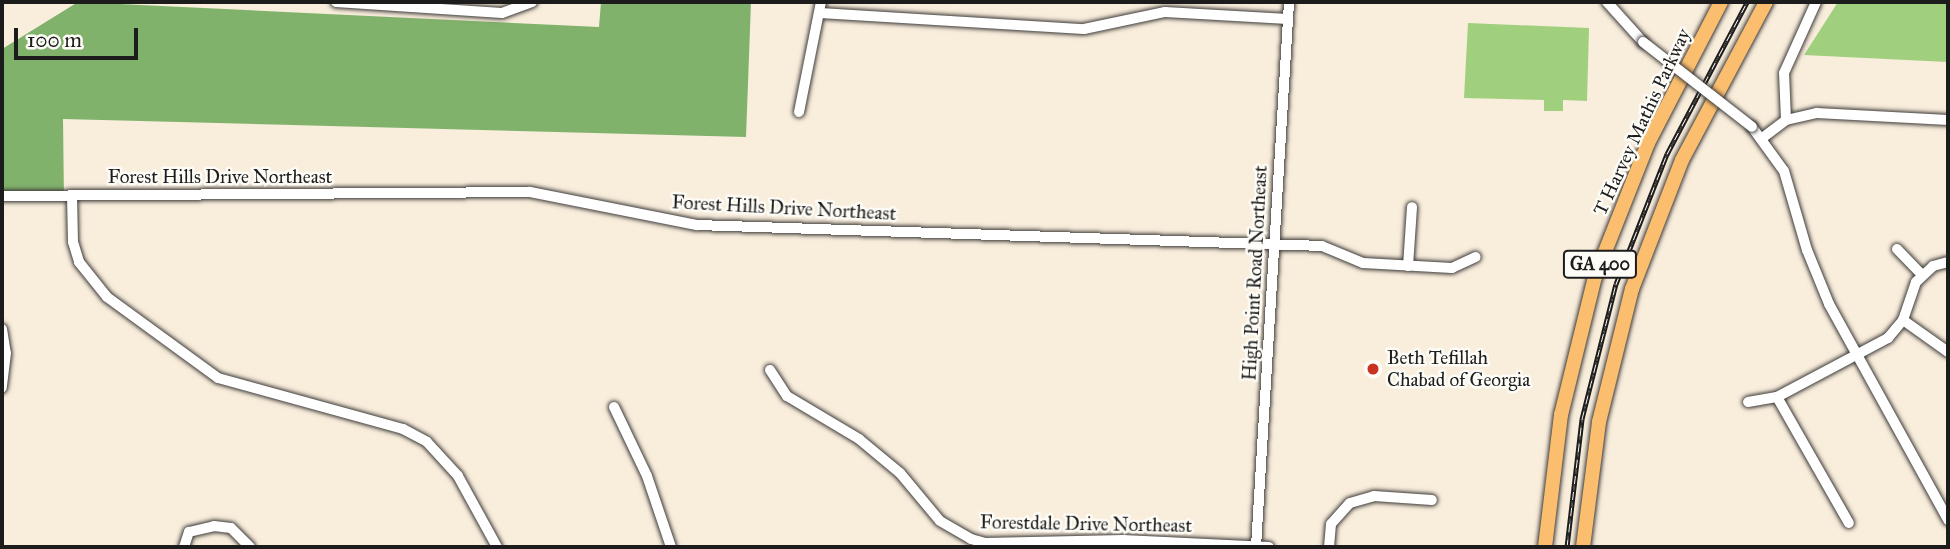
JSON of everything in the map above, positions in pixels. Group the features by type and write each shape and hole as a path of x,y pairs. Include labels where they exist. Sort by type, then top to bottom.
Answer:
{"highway":[{"name":"T Harvey Mathis Parkway","path":"1545,547 1561,415 1595,277 1648,144 1721,2"},
{"name":"GA 400","path":"1583,547 1599,422 1632,289 1677,171 1767,2"}],"street":[{"path":"336,2 502,13 532,2"},
{"name":"High Point Road Northeast","path":"1256,547 1289,2"},
{"path":"1607,2 1643,42 1752,127 1784,171 1815,274 1948,520"},
{"path":"1786,120 1784,73 1816,2"},
{"path":"799,112 820,7 1084,29 1165,12 1288,19"},
{"path":"1761,139 1786,120 1817,113 1948,120"},
{"name":"Forest Hills Drive Northeast","path":"2,196 530,192 697,225 1322,246 1363,263 1452,268 1476,257"},
{"path":"72,195 73,242 79,262 107,298 218,377 403,429 427,442 458,476 497,547"},
{"path":"1408,265 1412,207"},
{"path":"1897,249 1922,275"},
{"path":"1748,402 1777,397 1888,338 1903,320 1912,290 1922,275 1948,262"},
{"path":"1903,320 1948,352"},
{"path":"2,328 6,354 2,388"},
{"name":"Forestdale Drive Northeast","path":"770,370 787,396 863,442 900,473 940,521 971,539 1269,547"},
{"path":"1777,397 1849,523"},
{"path":"614,407 647,476 671,547"},
{"path":"1329,547 1331,524 1350,503 1374,496 1432,500"},
{"path":"184,547 189,532 214,526 231,528 250,547"}],"green space":[{"path":"78,2 599,27 601,2 751,2 746,137 63,119 64,201 2,199 2,49"},
{"path":"1838,2 1948,2 1948,62 1804,55"},
{"path":"1468,23 1589,28 1587,101 1563,100 1563,111 1544,111 1544,100 1464,98"}],"railway":[{"path":"1567,547 1582,419 1616,284 1667,154 1747,2"}],"place":[{"name":"Beth Tefillah Chabad of Georgia","path":"1373,369"}]}
